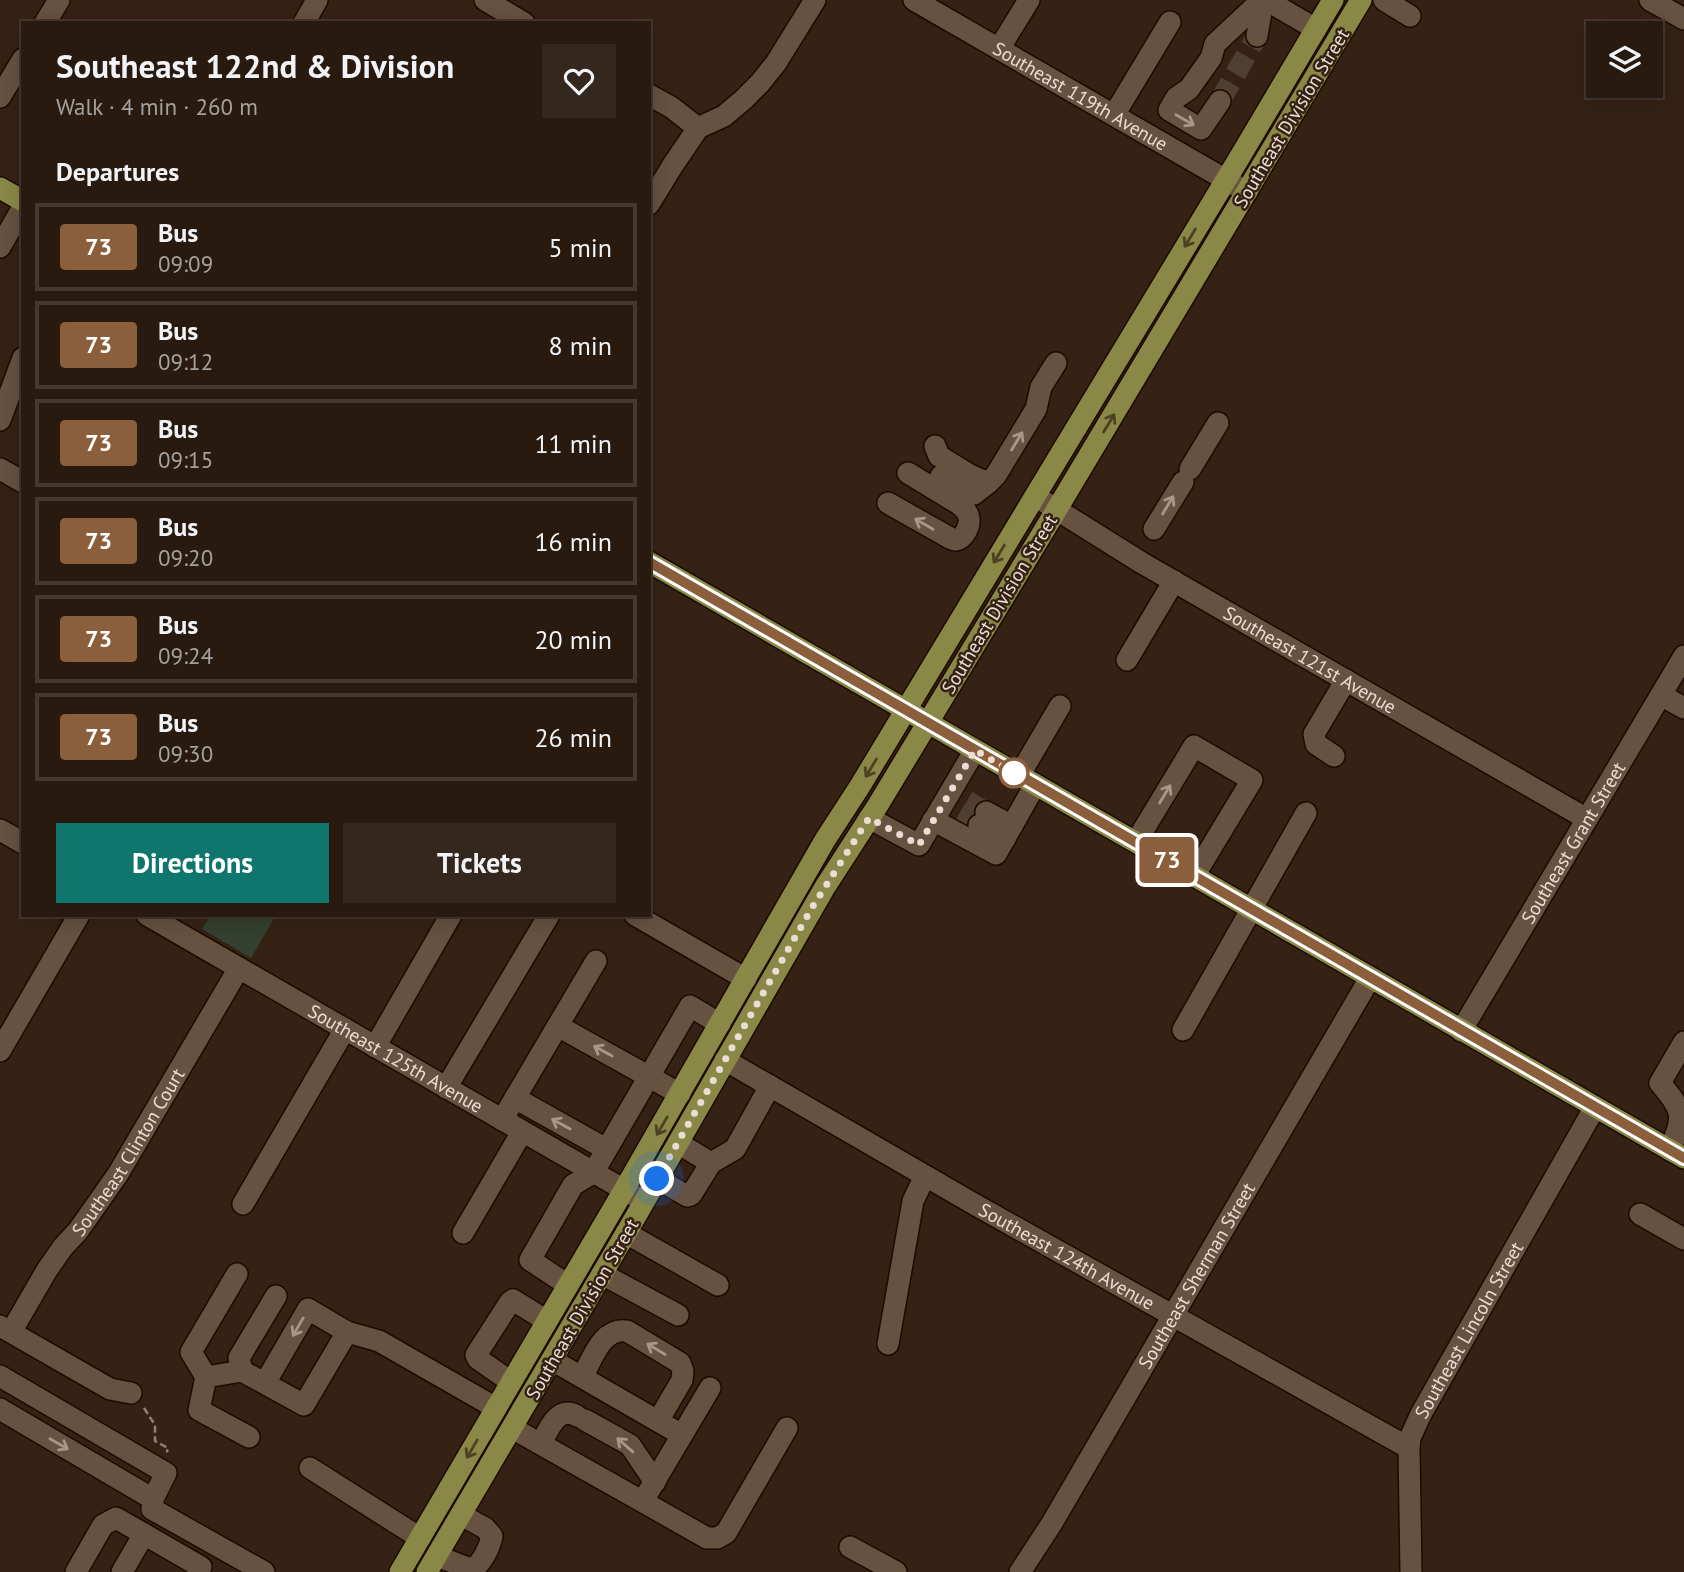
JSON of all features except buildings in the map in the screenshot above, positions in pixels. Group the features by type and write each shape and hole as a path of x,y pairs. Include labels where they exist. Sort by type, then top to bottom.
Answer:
{"main road":[{"name":"Southeast Division Street","path":"400,1572 680,1094 825,840 1333,0"},
{"name":"Southeast Division Street","path":"432,1564 645,1202 813,906 1057,509 1361,0"},
{"path":"1279,138 1275,131 1275,117 1300,68 1303,51"},
{"path":"0,188 21,200"},
{"path":"651,563 1677,1154"},
{"path":"720,1024 718,1040 725,1060"}],"street":[{"path":"46,21 58,0"},
{"path":"305,21 317,0"},
{"path":"485,0 521,21"},
{"path":"651,201 698,128 724,116 760,83 776,63 815,0"},
{"name":"Southeast 119th Avenue","path":"914,0 939,6 999,49 1247,192"},
{"path":"999,49 1029,0"},
{"path":"1264,0 1316,29"},
{"path":"1257,36 1264,0"},
{"path":"1220,102 1201,129 1169,110 1211,58 1215,44 1264,0"},
{"path":"1384,0 1410,16"},
{"path":"1650,0 1684,19"},
{"path":"1114,115 1170,22"},
{"path":"0,97 21,63"},
{"path":"651,96 671,107 698,128"},
{"path":"0,247 21,210"},
{"path":"0,420 21,363"},
{"path":"888,503 950,538 961,538 969,525 970,516 913,468 974,494 996,475 1036,409 1041,387 1056,363"},
{"path":"1154,529 1218,422"},
{"path":"935,446 939,456 988,483"},
{"path":"0,469 21,481"},
{"name":"Southeast 121st Avenue","path":"1035,496 1174,581 1587,819"},
{"path":"1128,660 1174,581"},
{"name":"Southeast Grant Street","path":"1461,1031 1684,656"},
{"path":"1334,756 1316,744 1314,734 1346,680"},
{"path":"1661,695 1684,708"},
{"path":"951,806 996,854 1008,833 1027,780 1060,706"},
{"path":"1136,842 1194,746 1252,780 1194,876"},
{"path":"869,818 919,845 951,806 975,750"},
{"path":"1183,1030 1306,813"},
{"path":"982,818 1008,833"},
{"path":"0,830 21,842"},
{"path":"0,1051 78,917"},
{"name":"Southeast 125th Avenue","path":"154,917 645,1202"},
{"path":"375,1047 451,917"},
{"path":"446,1088 548,917"},
{"path":"638,917 746,979"},
{"path":"502,1120 596,961"},
{"name":"Southeast Clinton Court","path":"5,1329 118,1174 239,968"},
{"name":"Southeast Sherman Street","path":"1020,1572 1052,1523 1370,978"},
{"path":"568,1285 530,1260 573,1185 593,1173 690,1006 720,1024"},
{"path":"558,1026 680,1094"},
{"path":"243,1204 345,1029"},
{"path":"1677,1154 1684,1114 1660,1083 1684,1042"},
{"name":"Southeast 124th Avenue","path":"725,1060 925,1177 1409,1448"},
{"path":"657,1179 691,1195 711,1163 735,1149 770,1086"},
{"path":"515,1098 606,1149"},
{"name":"Southeast Lincoln Street","path":"1404,1572 1410,1438 1421,1414 1595,1107"},
{"path":"463,1233 522,1132"},
{"path":"678,1143 711,1163"},
{"path":"888,1344 913,1201 925,1177"},
{"path":"1640,1214 1684,1239"},
{"path":"626,1233 718,1285"},
{"path":"602,1274 678,1315"},
{"path":"237,1275 191,1352 206,1377 199,1409 249,1437"},
{"path":"242,1370 239,1358 276,1296"},
{"path":"511,1382 476,1355 510,1301 513,1300 547,1321"},
{"path":"265,1383 308,1309 346,1332 379,1342 496,1408"},
{"path":"5,1329 110,1389 131,1393"},
{"path":"582,1377 608,1334 618,1330 627,1331 680,1363 683,1371 682,1380 658,1421"},
{"path":"206,1377 242,1370 304,1405 346,1332"},
{"path":"552,1360 682,1435"},
{"path":"0,1376 166,1473 153,1499 152,1508 264,1572"},
{"path":"643,1502 710,1388"},
{"path":"0,1409 153,1499"},
{"path":"541,1443 555,1418 564,1413 572,1413 630,1446 655,1482"},
{"path":"512,1428 708,1538 717,1538 726,1533 788,1428"},
{"path":"310,1468 420,1538"},
{"path":"432,1564 473,1569 478,1565 492,1536 485,1528 461,1515"},
{"path":"76,1572 103,1525 116,1518 201,1567 198,1572"},
{"path":"122,1572 144,1534"},
{"path":"850,1547 896,1572"}],"path":[{"path":"131,1393 155,1425 155,1441 168,1448 167,1451 175,1456"}],"green space":[{"path":"210,917 275,917 251,958 202,929"}],"tunnel":[{"path":"1220,101 1257,36"},
{"path":"967,801 986,812"},
{"path":"959,814 979,825"}],"bus line":[{"name":"73","path":"651,563 1684,1158"}],"route":[{"path":"657,1179 813,906 869,818 919,845 975,750 1019,776 1014,773"}]}
